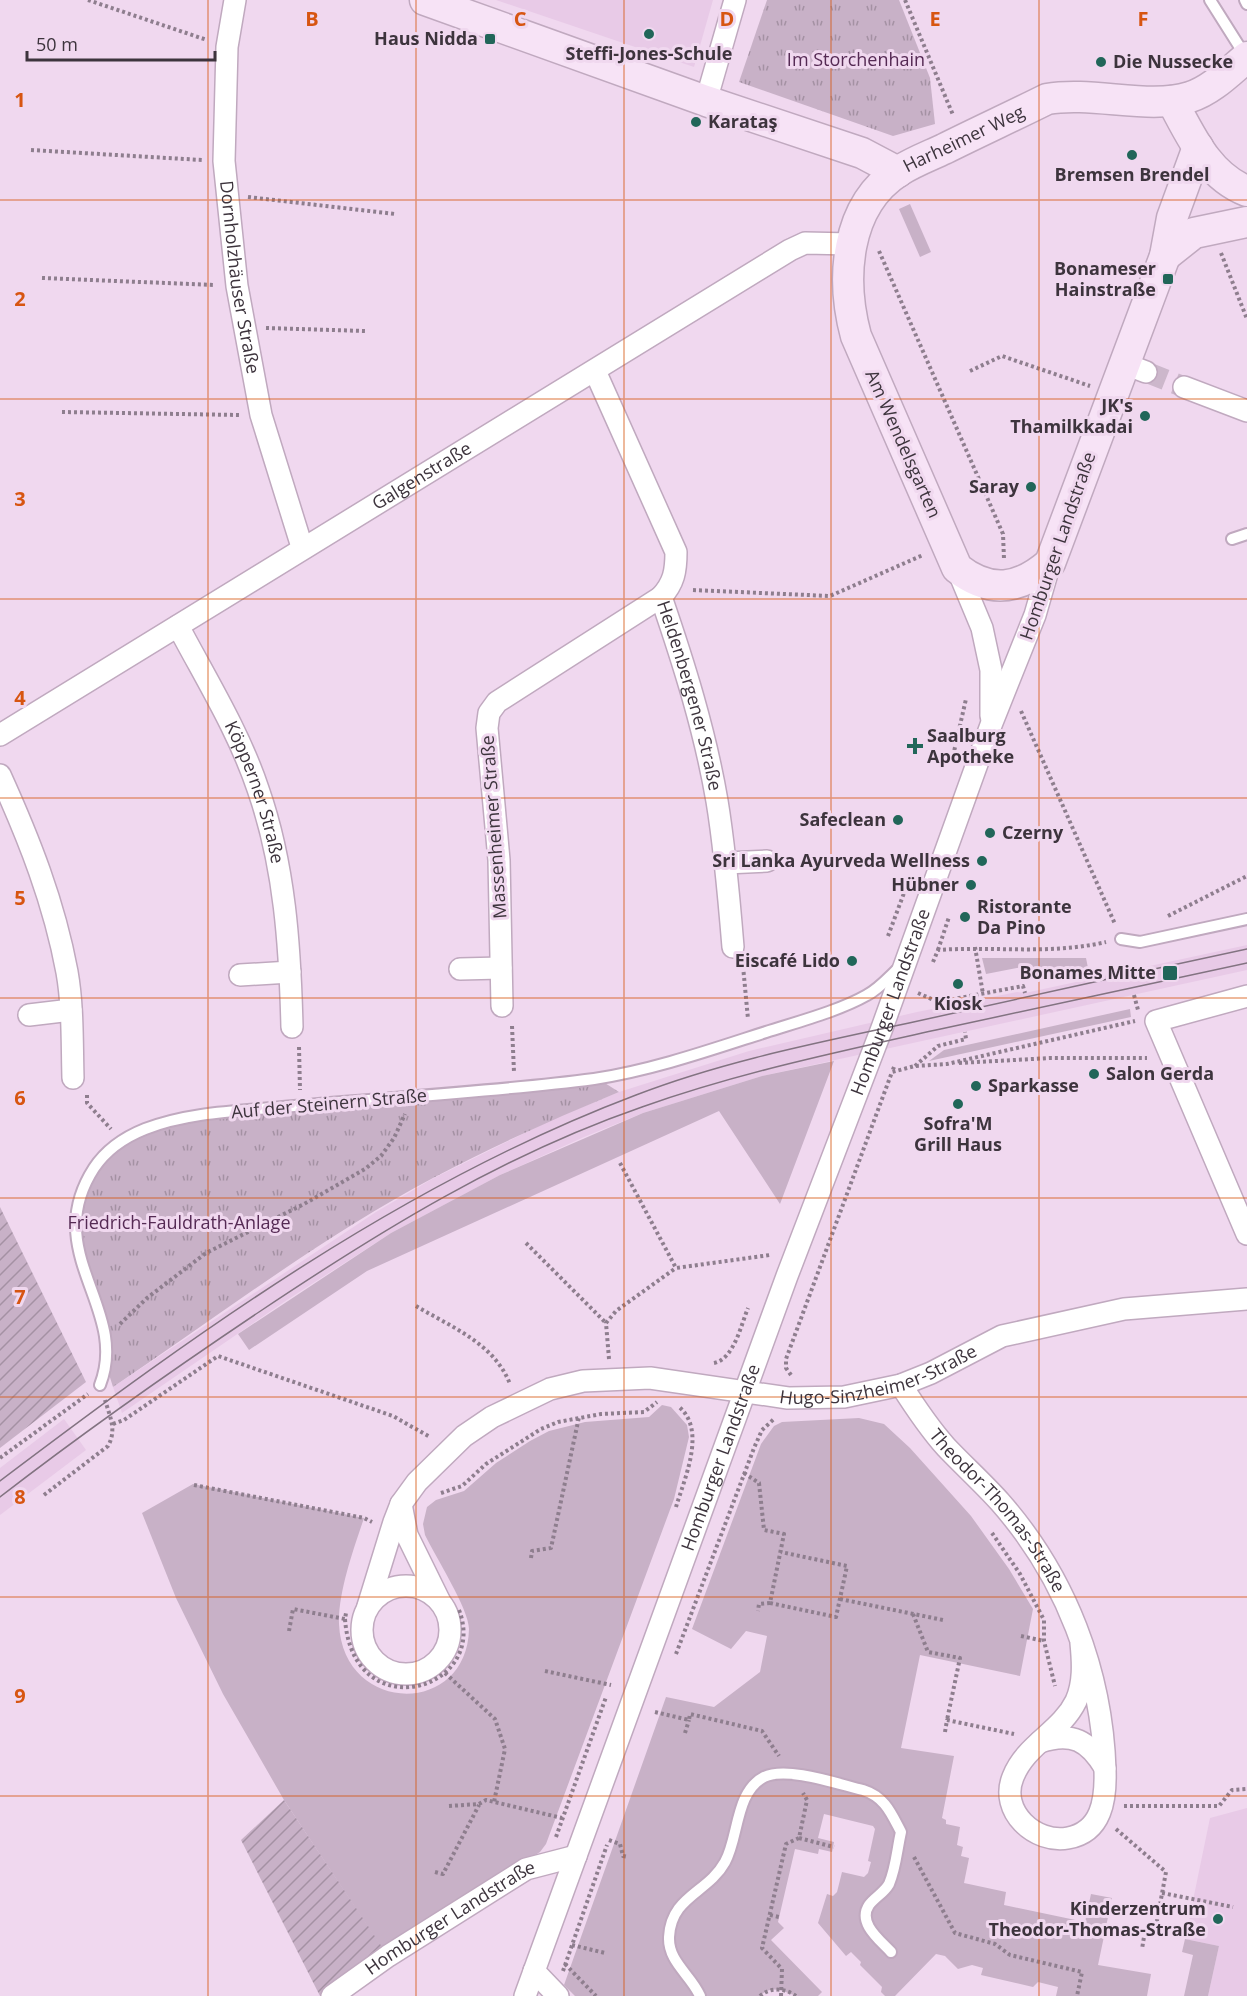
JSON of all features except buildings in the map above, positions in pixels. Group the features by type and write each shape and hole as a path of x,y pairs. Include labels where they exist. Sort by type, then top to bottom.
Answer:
{"street":[{"name":"Dornholzhäuser Straße","path":"235,0 227,47 224,161 237,286 261,415 302,547"},
{"name":"Harheimer Weg","path":"425,0 706,101 862,153 898,172 1047,99 1068,96 1172,101"},
{"path":"706,101 735,0"},
{"path":"1247,57 1212,86 1192,97 1172,101 1198,147 1219,175 1234,186 1247,191"},
{"name":"Homburger Landstraße","path":"525,1996 787,1275 879,1036 904,963 1045,586 1050,563 1114,393 1135,368 1165,256 1172,218 1198,147"},
{"name":"Am Wendelsgarten","path":"898,172 878,190 862,216 863,243 846,286 856,336 982,628 991,670 992,725"},
{"path":"1165,256 1194,233 1247,222"},
{"name":"Galgenstraße","path":"0,735 302,547 790,250 805,243 863,243"},
{"name":"Heldenbergener Straße","path":"595,370 675,552 676,568 666,591 717,800 726,863 733,947"},
{"path":"1184,387 1247,411"},
{"path":"957,568 972,579 1005,585 1034,577 1050,563"},
{"name":"Massenheimer Straße","path":"502,1006 499,860 487,728 489,713 497,702 666,591"},
{"name":"Köpperner Straße","path":"178,626 239,743 258,789 272,837 281,883 290,972 291,1027"},
{"path":"0,775 39,865 55,917 67,973 71,1010 73,1078"},
{"path":"726,863 767,861"},
{"path":"460,969 501,969"},
{"path":"240,975 290,972"},
{"path":"1247,996 1156,1021 1247,1234"},
{"path":"29,1015 71,1010"},
{"name":"Hugo-Sinzheimer-Straße","path":"401,1504 406,1535 447,1601 451,1630 448,1647 440,1660 426,1670 410,1675 394,1673 379,1665 368,1653 362,1638 362,1622 401,1504 424,1475 464,1436 492,1417 550,1389 583,1381 650,1378 788,1398 844,1397 901,1385 932,1373 1002,1336 1124,1309 1247,1299"},
{"name":"Theodor-Thomas-Straße","path":"901,1385 930,1428 1001,1503 1035,1548 1064,1598 1081,1644 1097,1691 1105,1768 1105,1803 1097,1820 1083,1832 1069,1838 1042,1837 1029,1830 1017,1816 1010,1798 1011,1780 1019,1762 1068,1715 1077,1699 1083,1663 1081,1644"},
{"path":"368,1606 380,1594 394,1587 411,1585 427,1590 447,1601"},
{"path":"1037,1743 1053,1737 1083,1742 1095,1752 1105,1768"},
{"name":"Homburger Landstraße","path":"332,1996 388,1956 526,1869 576,1856"},
{"path":"534,1971 556,1994"}],"lane":[{"path":"1210,0 1247,57"},
{"path":"1232,539 1247,534"},
{"path":"1121,939 1140,942 1247,919"},
{"name":"Auf der Steinern Straße","path":"100,1385 107,1368 106,1337 77,1251 78,1212 94,1168 122,1140 145,1129 180,1119 300,1106 514,1088 597,1078 652,1067 815,1017 868,995 904,963"},
{"path":"700,1996 675,1962 669,1949 674,1916 682,1902 717,1874 726,1861 747,1794 755,1783 766,1776 790,1773 873,1793 887,1805 901,1832 888,1887 868,1906 866,1912 869,1928 891,1952"}],"path":[{"path":"88,0 227,47"},
{"path":"905,0 958,126"},
{"path":"31,150 224,161"},
{"path":"227,194 395,213"},
{"path":"863,243 1003,534 1004,564"},
{"path":"42,278 237,286"},
{"path":"244,327 365,331"},
{"path":"970,371 1002,356 1114,393"},
{"path":"62,412 261,415"},
{"path":"666,591 830,596 933,550"},
{"path":"951,764 967,690"},
{"path":"938,950 975,947 1075,949 1121,939 1020,709 1017,720"},
{"path":"1164,918 1247,876"},
{"path":"885,944 904,891"},
{"path":"929,971 953,906"},
{"path":"733,947 742,955 750,1037"},
{"path":"975,947 983,994"},
{"path":"989,993 1023,986 1025,993"},
{"path":"916,1003 920,993"},
{"path":"1134,995 1137,1008"},
{"path":"502,1006 511,1020 514,1088"},
{"path":"946,1064 1140,1020 1156,1021"},
{"path":"291,1027 299,1039 300,1106"},
{"path":"915,1066 938,1046 966,1040 965,1032"},
{"path":"892,1072 915,1066 1051,1058 1172,1060"},
{"path":"675,1658 762,1430 770,1421 783,1416 793,1379 786,1368 786,1359 895,1064"},
{"path":"73,1078 86,1084 87,1103 122,1140"},
{"path":"106,1337 147,1298 206,1253 295,1209 365,1169 381,1156 394,1138 413,1096"},
{"path":"620,1162 676,1268"},
{"path":"526,1243 606,1323 609,1362"},
{"path":"606,1323 616,1311 676,1268 771,1255"},
{"path":"416,1306 485,1346 505,1372 512,1390"},
{"path":"112,1424 124,1420 218,1356 393,1416 438,1441"},
{"path":"0,1458 100,1385 112,1424 113,1437 108,1446 44,1495"},
{"path":"436,1494 462,1486 486,1464 541,1429 579,1418 644,1412 656,1402 664,1400"},
{"path":"674,1402 693,1424 693,1438 675,1511"},
{"path":"531,1558 532,1551 551,1548 579,1418"},
{"path":"744,1473 759,1483 764,1530 784,1534 770,1603"},
{"path":"194,1485 364,1518 375,1524"},
{"path":"986,1524 1035,1600 1044,1620 1044,1641 1053,1673 1054,1693"},
{"path":"758,1611 759,1604 770,1603 836,1617 847,1566 781,1552"},
{"path":"840,1599 944,1620"},
{"path":"345,1618 346,1631 355,1659 366,1672 379,1682 404,1688 421,1686 445,1673 455,1662 463,1640 460,1612 447,1601"},
{"path":"913,1614 928,1652 960,1658 945,1732"},
{"path":"1021,1636 1044,1641"},
{"path":"545,1671 611,1685"},
{"path":"445,1673 495,1719 505,1749 494,1802"},
{"path":"547,1863 615,1674"},
{"path":"651,1723 659,1701"},
{"path":"655,1712 688,1720"},
{"path":"686,1733 690,1714 762,1731 807,1800 799,1838"},
{"path":"947,1720 1016,1735"},
{"path":"1117,1806 1219,1806 1232,1790 1247,1789"},
{"path":"449,1806 479,1804 486,1800 562,1818"},
{"path":"435,1872 443,1874 479,1804"},
{"path":"1110,1823 1166,1872 1155,1926 1144,1937 1142,1949"},
{"path":"556,1994 613,1829"},
{"path":"901,1832 955,1933 995,1944 1010,1955 1082,1972 1077,1996"},
{"path":"781,1996 782,1969 762,1948 786,1844 799,1838 834,1847"},
{"path":"609,1840 620,1844 623,1856 628,1857"},
{"path":"1162,1893 1233,1908"},
{"path":"770,1915 779,1917"},
{"path":"572,1945 605,1953"},
{"path":"566,1964 596,1996"},
{"path":"760,1996 772,1989 781,1989 796,1996"}],"shaded area":[{"name":"Steffi-Jones-Schule","path":"496,0 713,0 694,67"},
{"path":"1247,945 1247,970 762,1076 643,1113 584,1137 500,1175 391,1233 287,1300 122,1413 113,1387 376,1212 432,1179 553,1119 619,1092 749,1051 917,1012 1017,992 1025,993"},
{"path":"64,1419 86,1450 0,1515 0,1468"},
{"name":"Kinderzentrum Theodor-Thomas-Straße","path":"1247,1808 1247,1996 1208,1996 1219,1946 1185,1939 1210,1818"}],"green space":[{"name":"Im Storchenhain","path":"767,0 899,0 930,78 935,124 893,136 739,82"},
{"path":"910,204 931,252 920,257 899,209"},
{"path":"982,958 1086,958 1088,968 1035,979 1032,965 986,974"},
{"path":"1130,1009 1131,1017 929,1061 944,1050"},
{"path":"834,1061 780,1204 719,1111 367,1271 249,1350 238,1334 391,1233 500,1175 643,1113 762,1076"},
{"name":"Friedrich-Fauldrath-Anlage","path":"597,1078 619,1092 548,1122 456,1166 392,1201 311,1251 113,1387 107,1368 107,1353 83,1271 78,1212 106,1153 171,1121"},
{"path":"0,1207 86,1382 0,1448"},
{"path":"662,1405 671,1407 687,1425 689,1437 674,1499 546,1844 540,1852 384,1951 284,1800 223,1694 176,1598 142,1513 193,1484 364,1518 347,1570 339,1611 339,1624 346,1654 361,1676 381,1689 405,1694 428,1690 448,1678 463,1658 469,1629 468,1620 458,1596 425,1535 423,1524 427,1507 436,1500 464,1491 496,1463 549,1431 585,1422 649,1417"},
{"path":"859,1418 884,1424 910,1448 971,1516 1009,1569 1033,1609 1020,1676 920,1655 901,1748 954,1756 942,1818 946,1820 946,1824 960,1827 957,1845 963,1847 961,1856 969,1858 964,1883 1006,1892 1004,1905 1085,1922 1091,1894 1112,1898 1098,1965 1151,1974 1147,1996 1056,1996 1058,1987 1038,1982 1033,1987 981,1975 983,1968 972,1965 958,1969 945,1956 936,1954 895,1996 885,1996 881,1992 882,1987 860,1965 861,1962 851,1952 846,1956 818,1923 827,1894 833,1896 837,1892 842,1872 864,1877 868,1873 871,1862 868,1861 875,1829 873,1826 824,1814 818,1838 834,1842 832,1852 819,1849 818,1854 795,1849 778,1922 784,1928 771,1940 822,1992 818,1996 798,1996 774,1989 760,1996 575,1996 564,1985 666,1697 714,1707 760,1672 767,1636 746,1631 731,1649 692,1629 761,1444 774,1426 782,1422"},
{"path":"284,1800 388,1956 332,1996 320,1996 241,1840"},
{"path":"1185,1939 1219,1946 1208,1996 1184,1996 1193,1955 1182,1952"}],"tunnel":[{"path":"1146,372 1184,387"}],"tram line":[{"path":"0,1481 150,1370 304,1265 466,1171 550,1131 669,1083 771,1054 1247,949"},
{"path":"0,1497 161,1379 350,1253 444,1197 541,1148 591,1126 678,1095 788,1064 1247,963"}],"place":[{"name":"Steffi-Jones-Schule","path":"649,34"},
{"name":"Haus Nidda","path":"490,39"},
{"name":"Die Nussecke","path":"1101,62"},
{"name":"Karataş","path":"696,122"},
{"name":"Bremsen Brendel","path":"1132,155"},
{"name":"Bonameser Hainstraße","path":"1168,279"},
{"name":"JK's Thamilkkadai","path":"1145,416"},
{"name":"Saray","path":"1031,487"},
{"name":"Saalburg Apotheke","path":"915,746"},
{"name":"Safeclean","path":"898,820"},
{"name":"Czerny","path":"990,833"},
{"name":"Sri Lanka Ayurveda Wellness","path":"982,861"},
{"name":"Hübner","path":"971,885"},
{"name":"Ristorante Da Pino","path":"965,917"},
{"name":"Eiscafé Lido","path":"852,961"},
{"name":"Bonames Mitte","path":"1170,973"},
{"name":"Kiosk","path":"958,984"},
{"name":"Salon Gerda","path":"1094,1074"},
{"name":"Sparkasse","path":"976,1086"},
{"name":"Sofra'M Grill Haus","path":"958,1104"},
{"name":"Kinderzentrum Theodor-Thomas-Straße","path":"1218,1919"}]}
